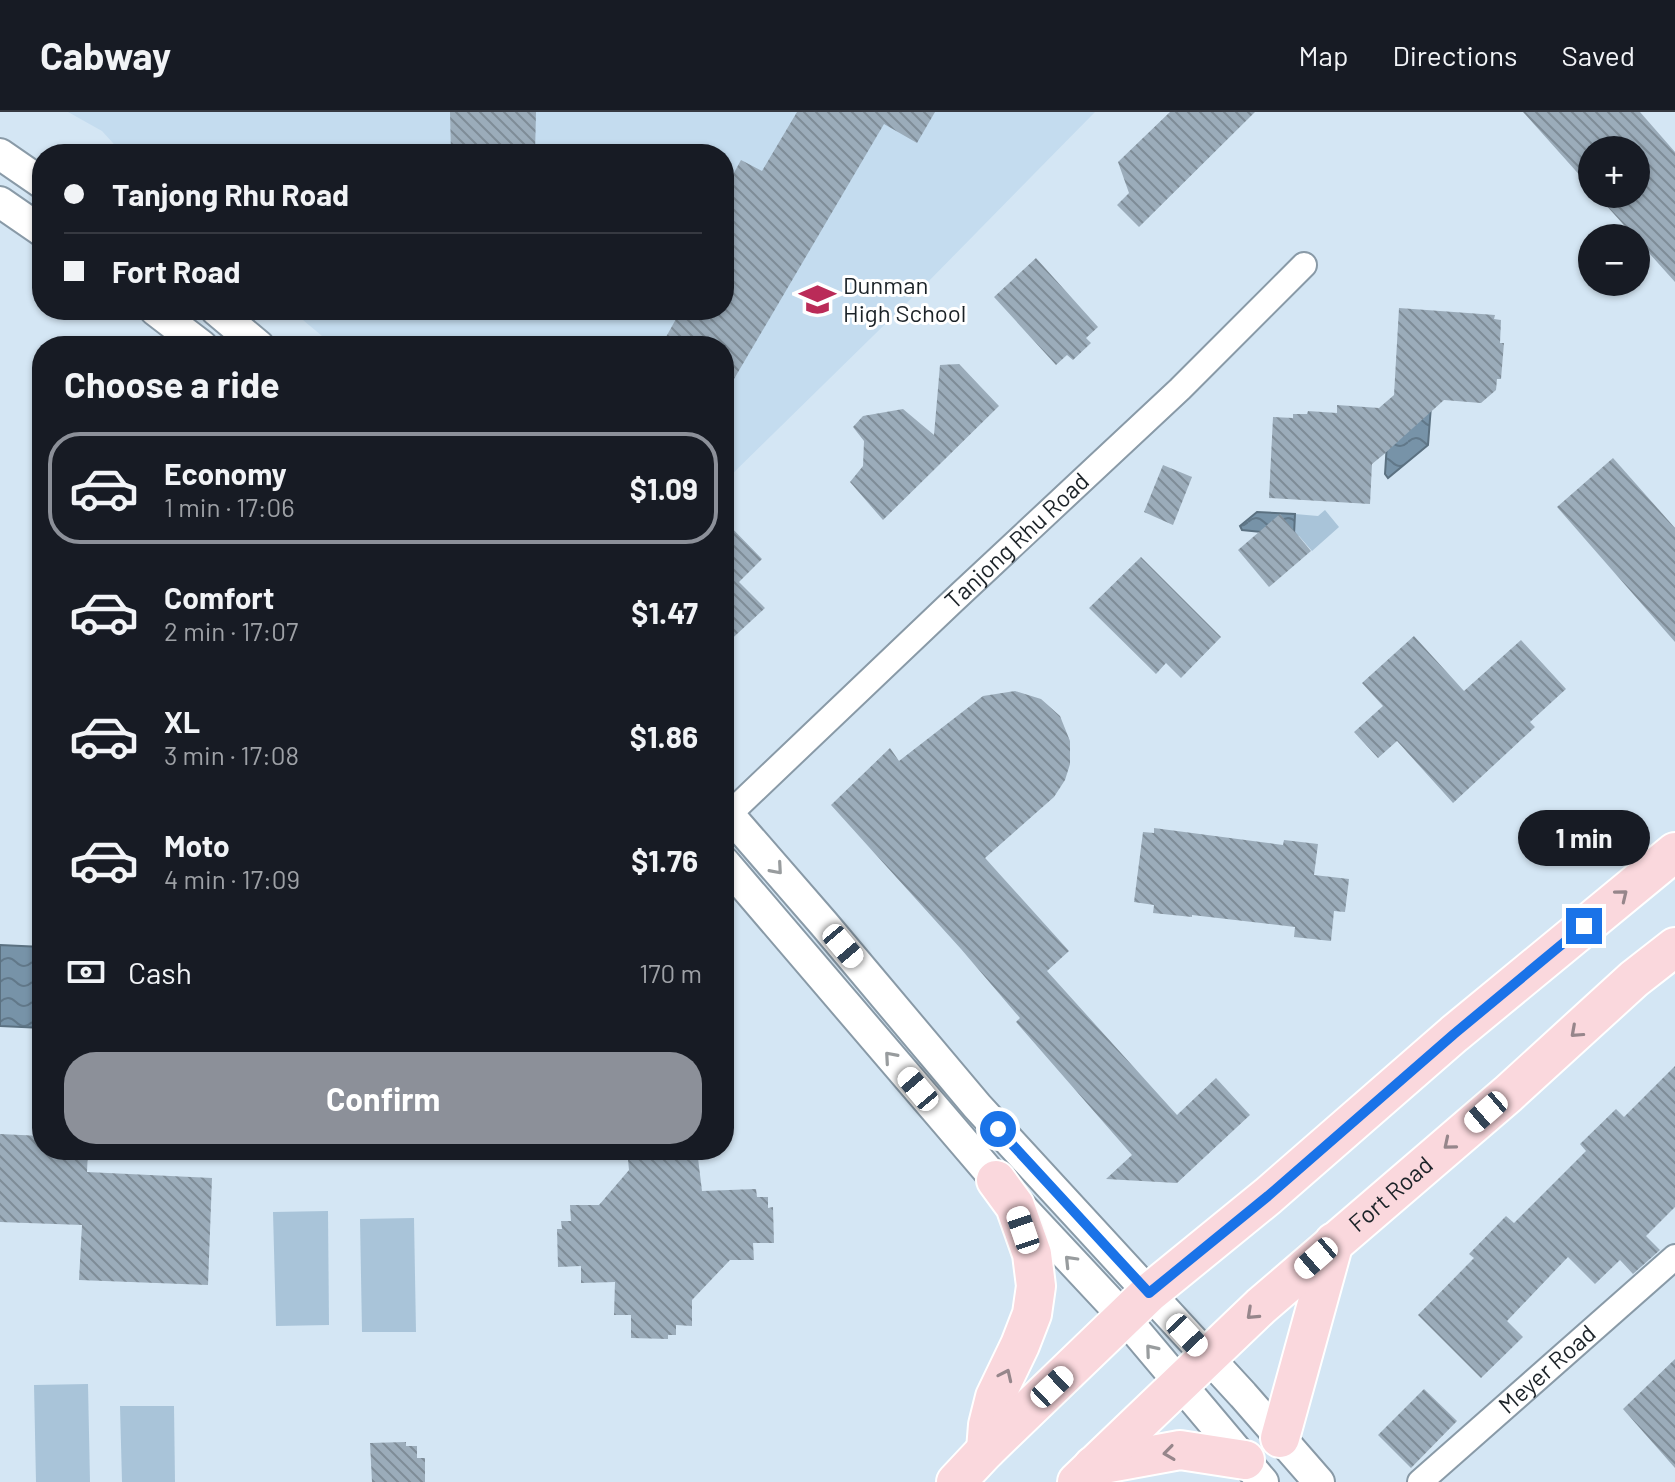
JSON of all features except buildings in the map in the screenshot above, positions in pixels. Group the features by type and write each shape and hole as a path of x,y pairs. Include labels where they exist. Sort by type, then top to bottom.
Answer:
{"main road":[{"path":"956,1482 1136,1305 1268,1196 1478,1014 1675,852"},
{"name":"Fort Road","path":"1085,1474 1178,1383 1334,1242 1508,1094 1634,979 1675,947"},
{"path":"986,1450 995,1397 1032,1314 1036,1286 1032,1254 1015,1206 996,1180"},
{"path":"1280,1438 1334,1242"},
{"path":"1085,1474 1180,1450 1254,1471"}],"street":[{"path":"0,154 32,176"},
{"path":"0,202 32,224"},
{"name":"Tanjong Rhu Road","path":"734,806 1180,389 1304,265"},
{"path":"168,320 189,336"},
{"path":"228,320 247,336"},
{"name":"Tanjong Rhu Road","path":"734,823 824,924 977,1106 1136,1305 1178,1383"},
{"name":"Tanjong Rhu Road","path":"734,874 996,1180 1136,1305 1207,1356"},
{"name":"Meyer Road","path":"1420,1482 1675,1257"},
{"path":"1207,1356 1319,1482"},
{"path":"1178,1383 1254,1471"}],"shaded area":[{"name":"Dunman High School","path":"68,112 1095,112 734,472 734,336 322,336 303,320 734,320 734,144 114,144 102,131"},
{"path":"1325,510 1339,527 1312,551 1299,536 1294,535 1295,514 1318,516"},
{"path":"328,1211 329,1325 276,1326 273,1212"},
{"path":"414,1218 416,1332 362,1332 360,1219"},
{"path":"88,1384 90,1482 36,1482 34,1385"},
{"path":"120,1406 174,1406 175,1482 122,1482"}],"water":[{"path":"1431,406 1428,445 1388,478 1385,474 1388,427"},
{"path":"1257,512 1295,514 1294,535 1242,530 1240,526"},
{"path":"0,945 32,947 32,1028 0,1026"}],"place":[{"name":"Dunman High School","path":"817,300"}],"route":[{"path":"998,1129 1149,1293 1268,1196 1584,926"}]}
